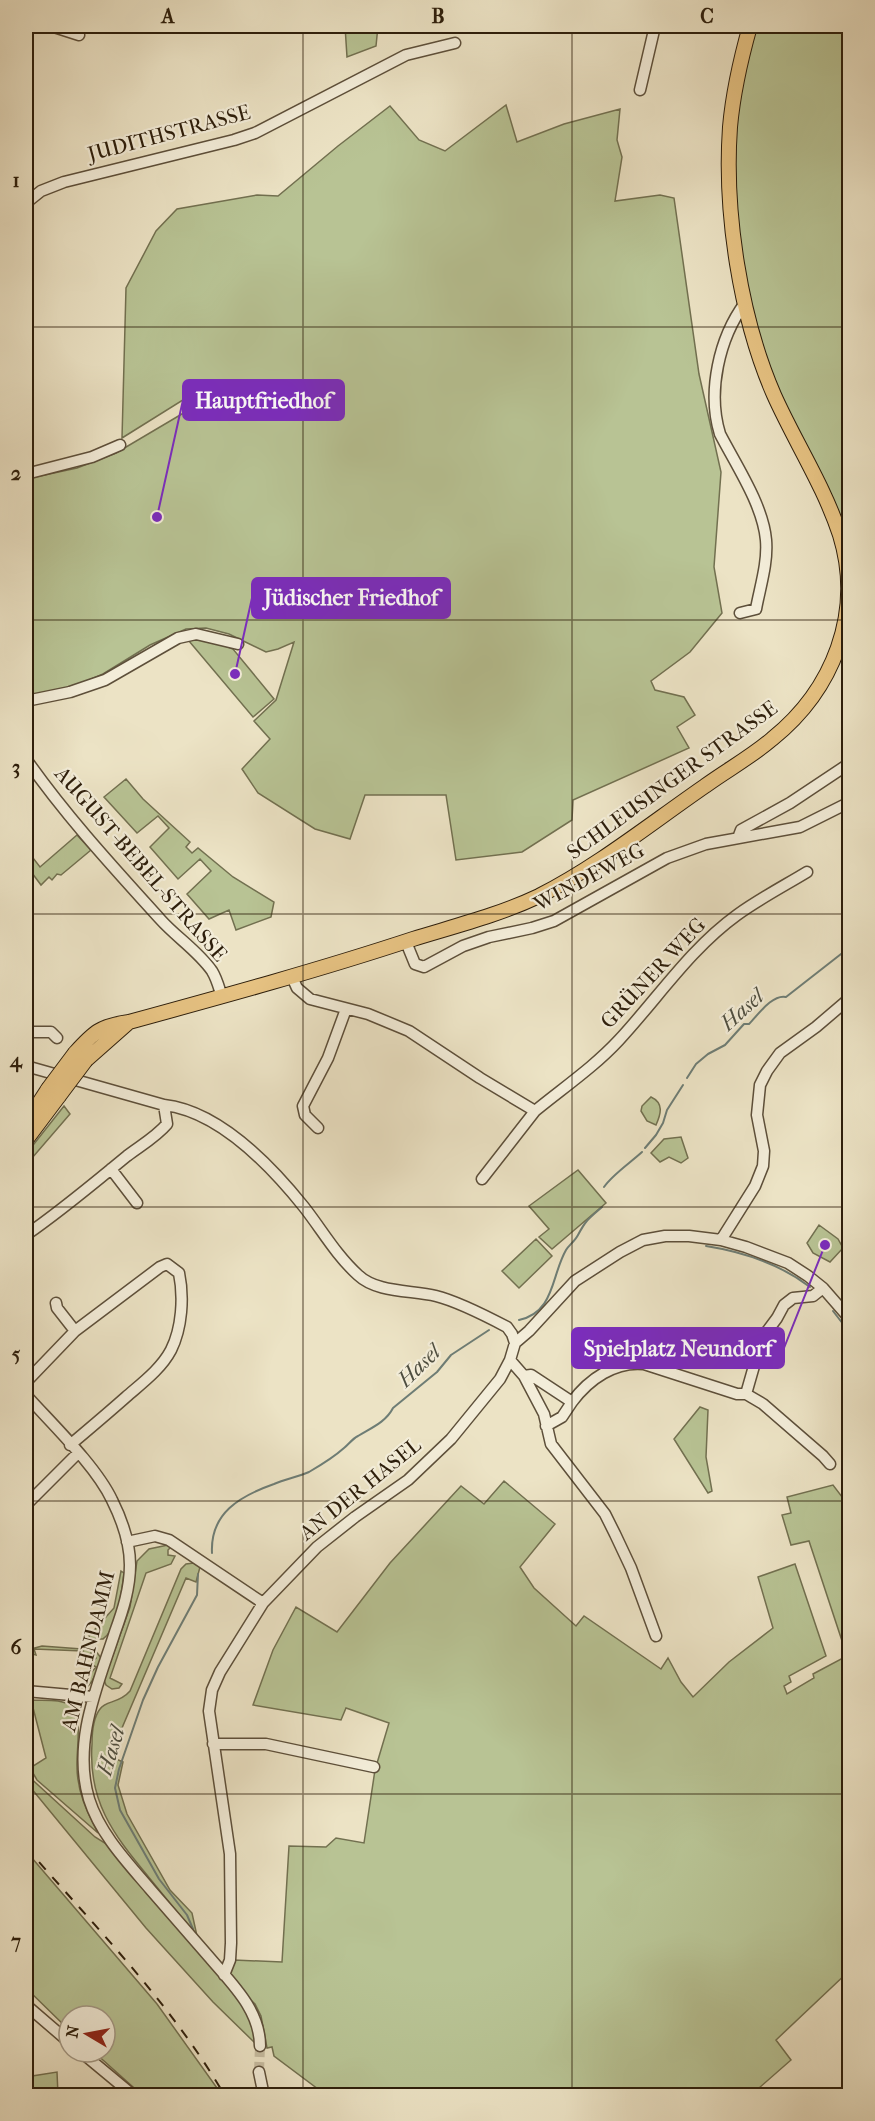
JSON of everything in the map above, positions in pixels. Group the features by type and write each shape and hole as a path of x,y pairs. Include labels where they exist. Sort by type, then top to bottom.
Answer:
{"main road":[{"name":"SCHLEUSINGER STRASSE","path":"222,997 406,942 535,898 594,864 770,741 803,710 824,681 833,663 844,629 849,582 846,559 841,537 830,509 774,394 762,363 745,303 732,215 729,153 735,92 750,26"},
{"path":"26,1123 53,1093 80,1057 129,1022 222,997"},
{"path":"26,1140 53,1093"}],"street":[{"path":"51,26 79,35"},
{"path":"640,90 655,26"},
{"name":"JUDITHSTRASSE","path":"26,203 41,191 64,182 255,133 406,55 455,43"},
{"path":"740,613 756,609 766,552 766,539 761,516 720,434 717,424 715,381 717,365 733,320 745,303"},
{"path":"26,474 92,457 120,445"},
{"path":"26,701 70,692 105,680 178,638 196,634 237,644"},
{"name":"AUGUST-BEBEL-STRASSE","path":"26,759 57,802 96,847 161,920 209,967 216,978 222,997"},
{"name":"WINDEWEG","path":"738,838 741,830 789,803 849,763"},
{"name":"WINDEWEG","path":"406,942 414,964 424,967 463,946 554,921 666,858 706,844 800,827 849,801"},
{"name":"GRÜNER WEG","path":"482,1179 535,1111 582,1074 617,1042 704,943 737,914 807,872"},
{"path":"292,977 297,988 310,999 392,1023 409,1031 535,1111"},
{"path":"720,1240 755,1186 763,1166 764,1151 757,1116 760,1086 767,1071 780,1053 816,1027 849,998"},
{"path":"318,1128 305,1114 303,1106 328,1058 346,1009"},
{"path":"26,1032 51,1032 57,1038"},
{"path":"26,1066 178,1106 195,1113 241,1141 303,1206 334,1249 363,1279 376,1285 438,1296 507,1327 515,1343 575,1281 643,1240 660,1236 680,1235 720,1240 746,1246 788,1263 823,1288 849,1319"},
{"path":"26,1235 65,1208 162,1130 167,1124 164,1104"},
{"path":"111,1169 137,1203"},
{"path":"26,1382 75,1331 160,1267 167,1264 179,1273 181,1281 179,1319 170,1352 149,1377 74,1449 26,1505"},
{"path":"746,1394 762,1338 777,1318 783,1305 793,1298 813,1296 823,1288"},
{"path":"56,1303 57,1308 75,1331"},
{"name":"AN DER HASEL","path":"224,1975 230,1960 231,1943 230,1854 209,1711 212,1690 220,1672 258,1600 317,1547 408,1480 452,1439 500,1378 510,1360 515,1343"},
{"path":"510,1360 524,1376 544,1414 551,1444 605,1514 631,1568 656,1636"},
{"path":"546,1426 562,1417 572,1402 604,1372 635,1363 644,1364 737,1394 746,1394 777,1416 830,1464"},
{"path":"524,1376 531,1375 572,1402"},
{"name":"AM BAHNDAMM","path":"26,1395 96,1475 112,1498 127,1542 130,1565 125,1599 93,1697 85,1741 83,1765 89,1799 95,1815 116,1850 224,1975"},
{"path":"127,1542 155,1536 169,1540 258,1600"},
{"path":"26,1691 93,1697"},
{"path":"213,1744 266,1744 374,1767"},
{"path":"224,1975 253,2013 260,2034 260,2046"},
{"path":"26,2005 57,2032"},
{"path":"95,2064 134,2096"},
{"path":"260,2072 264,2096"}],"green space":[{"path":"345,26 378,26 376,46 347,57"},
{"path":"750,26 849,26 849,606 846,559 751,329 729,153"},
{"path":"506,105 517,142 564,124 620,109 617,140 622,157 615,201 660,195 674,198 699,374 721,472 714,567 722,613 690,652 651,681 655,690 684,697 695,715 677,727 689,748 573,800 572,820 522,852 456,860 446,795 365,795 350,839 315,829 258,793 242,769 270,739 254,721 276,700 294,642 266,652 229,634 206,628 186,629 150,645 103,674 75,686 28,696 26,689 26,479 77,468 116,453 192,408 220,396 186,398 122,438 126,288 156,231 177,209 257,195 278,196 390,106 419,140 445,151"},
{"path":"196,638 216,642 233,649 274,699 253,717 189,641"},
{"path":"126,779 143,799 190,842 186,847 192,853 198,848 233,877 274,902 271,917 236,930 229,910 209,919 187,894 211,871 200,859 178,879 150,847 169,828 158,816 137,833 104,797"},
{"path":"77,835 91,850 61,875 57,874 52,880 49,877 41,885 26,865 26,849 40,867"},
{"path":"651,1097 660,1106 656,1125 647,1121 641,1111 642,1106"},
{"path":"64,1106 70,1114 26,1165 26,1154"},
{"path":"681,1137 688,1158 681,1163 669,1157 660,1162 651,1153 664,1139"},
{"path":"578,1170 606,1203 552,1249 539,1237 549,1229 529,1206"},
{"path":"819,1225 838,1239 843,1248 830,1262 813,1253 807,1243"},
{"path":"536,1239 552,1256 519,1288 502,1271"},
{"path":"700,1407 708,1410 706,1457 712,1491 708,1493 674,1439"},
{"path":"504,1481 555,1524 520,1567 534,1588 576,1626 584,1616 661,1669 668,1658 681,1682 693,1697 729,1662 773,1628 758,1577 795,1564 826,1656 789,1676 791,1682 784,1686 787,1694 814,1678 813,1674 847,1656 809,1541 791,1545 782,1515 791,1513 787,1497 833,1485 849,1506 849,1971 776,2040 791,2060 751,2095 326,2095 274,2056 272,2047 267,2048 261,2016 255,2004 226,1977 252,2021 256,2044 213,2002 146,1928 26,1782 26,1774 95,1837 116,1850 224,1975 234,1960 282,1962 289,1846 326,1847 336,1838 364,1843 375,1770 389,1723 346,1708 341,1720 253,1705 273,1650 296,1607 337,1632 390,1563 461,1486 484,1504"},
{"path":"172,1546 168,1550 168,1555 175,1556 171,1564 146,1573 110,1678 122,1684 119,1688 112,1689 106,1685 104,1680 130,1607 137,1561 149,1549"},
{"path":"194,1563 200,1567 196,1582 186,1578 119,1735 116,1759 123,1762 118,1785 127,1814 170,1890 192,1913 197,1936 114,1831 99,1800 92,1764 94,1721 98,1713 103,1706 122,1698 130,1691 181,1569 186,1564"},
{"path":"121,1571 124,1573 122,1589 112,1627 103,1639 90,1639 89,1636 114,1608"},
{"path":"42,1646 95,1650 101,1658 92,1682 84,1689 72,1687 73,1684 80,1686 96,1667 91,1664 96,1658 91,1653 86,1658 83,1651 34,1649 36,1655 28,1653 26,1656 26,1653 31,1649"},
{"path":"31,1700 63,1702 72,1707 75,1712 78,1726 79,1784 98,1833 37,1780 30,1768 46,1758"},
{"path":"26,1851 157,2004 222,2095 142,2095 107,2064 117,2064 117,2004 57,2004 57,2018 26,1988"},
{"path":"57,2072 58,2095 26,2095 26,2077"}],"waterway":[{"name":"Hasel","path":"687,1078 696,1064 725,1045 744,1024 749,1024 771,1002 786,997 850,947"},
{"name":"Hasel","path":"645,1148 656,1135 667,1110 683,1085"},
{"name":"Hasel","path":"604,1187 642,1152"},
{"name":"Hasel","path":"519,1320 531,1316 546,1301 566,1250 588,1220 602,1207"},
{"path":"706,1246 761,1260 810,1287"},
{"path":"833,1311 850,1333"},
{"name":"Hasel","path":"212,1553 216,1527 230,1508 250,1494 309,1472 332,1458 354,1439 382,1421 393,1408 437,1372 451,1355 489,1330"},
{"name":"Hasel","path":"193,1929 187,1915 159,1879 120,1810 115,1788 119,1769 143,1700 197,1595 198,1574"}],"tunnel":[{"path":"259,2072 260,2046"}],"railway":[{"path":"26,1847 156,1997 181,2029 225,2096"}],"place":[{"name":"Hauptfriedhof","path":"157,517"},
{"name":"Jüdischer Friedhof","path":"235,674"},
{"name":"Spielplatz Neundorf","path":"825,1245"}]}
